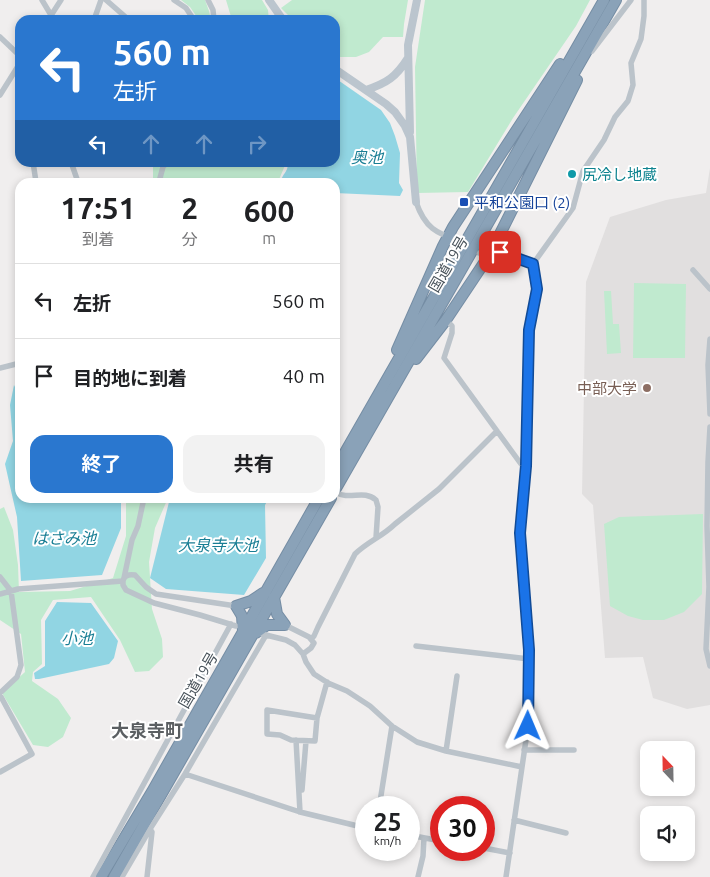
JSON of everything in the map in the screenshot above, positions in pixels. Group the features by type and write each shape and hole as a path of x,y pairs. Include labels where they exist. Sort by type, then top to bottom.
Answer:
{"highway":[{"name":"国道19号","path":"590,36 604,0"},
{"name":"国道19号","path":"340,481 398,371 590,36 616,0"},
{"path":"590,36 592,51 490,254 446,320 410,368 398,371 394,356 453,227 577,39 590,36"},
{"name":"国道19号","path":"340,462 398,371"},
{"name":"国道19号","path":"270,594 316,503"},
{"name":"国道19号","path":"114,877 184,745 248,631 328,503"},
{"path":"270,594 277,614 285,625 267,625 248,631 236,606 270,594"},
{"name":"国道19号","path":"101,877 184,745"}],"street":[{"path":"42,0 49,15"},
{"path":"52,15 61,0"},
{"path":"96,15 101,0"},
{"path":"106,0 123,15"},
{"path":"174,0 186,8 191,15"},
{"path":"208,0 214,15"},
{"path":"269,0 280,15"},
{"path":"416,0 408,45 410,137 416,202 420,215 429,226 448,238 461,242"},
{"path":"592,51 631,0"},
{"path":"506,877 528,726 529,659 520,533 526,466 529,330 537,289 533,264 573,208 582,171 604,140 615,117 628,101 634,85 631,63 641,39 644,0"},
{"path":"0,37 15,51"},
{"path":"366,90 389,81 408,58"},
{"path":"0,95 15,72"},
{"path":"340,72 395,112 410,137"},
{"path":"479,252 490,254 500,252 533,264"},
{"path":"693,270 710,289"},
{"path":"446,320 452,326 452,333 444,358 521,464 526,466"},
{"path":"710,339 708,365 710,414"},
{"path":"0,368 15,365"},
{"path":"710,427 707,526 709,587 706,648 710,666"},
{"path":"311,639 355,554 363,546 389,530 439,489 497,431"},
{"path":"340,495 368,495 376,500 378,507 376,538"},
{"path":"143,503 123,579 123,585 126,590 154,603 248,631 286,640 295,645 303,654 314,674 347,691 370,706 392,726 417,742 446,751 522,767"},
{"path":"0,594 18,589 123,579 130,574 135,575 146,587 156,594 236,606"},
{"path":"0,578 11,591 20,665 17,676 0,694 32,754 0,772"},
{"path":"285,625 309,637 314,643 303,654"},
{"path":"94,877 170,736 248,631"},
{"path":"122,877 198,752 248,631"},
{"path":"416,646 529,659"},
{"path":"446,751 457,676"},
{"path":"318,718 267,710 266,734 280,735 291,740 315,741 318,718 327,682"},
{"path":"381,796 392,726"},
{"path":"170,736 198,752"},
{"path":"296,740 300,812"},
{"path":"300,812 306,740"},
{"path":"524,750 574,750"},
{"path":"186,774 300,812 355,825"},
{"path":"514,820 566,833"},
{"path":"147,877 152,832 150,829"},
{"path":"420,837 430,839"},
{"path":"418,877 423,856 424,838"},
{"path":"495,850 510,853"}],"shaded area":[{"name":"中部大学","path":"710,168 710,705 687,709 653,698 643,657 605,658 593,505 582,494 586,282 610,217 666,200 706,193"}],"green space":[{"path":"181,0 205,0 210,15 196,15 190,7"},
{"path":"226,0 262,0 268,10 268,15 230,15"},
{"path":"292,0 408,0 403,37 383,37 369,52 356,57 340,57 340,15 288,15 281,8"},
{"path":"425,0 590,0 576,26 513,118 468,192 417,193 415,67"},
{"path":"153,167 284,167 280,178 153,178"},
{"path":"634,283 686,284 685,358 633,358"},
{"path":"604,291 611,291 613,324 619,324 621,353 607,354"},
{"path":"126,503 166,503 155,528 149,562 152,609 162,639 163,657 149,671 135,672 120,640 91,597 53,600 41,620 42,664 33,672 32,681 58,699 71,718 63,737 48,747 33,745 2,693 25,672 21,634 0,620 0,509 4,507 13,530 18,565 19,592 70,591 113,578 126,536"},
{"path":"703,514 702,594 684,612 664,620 643,620 628,616 610,606 604,524 619,517"}],"water":[{"name":"奥池","path":"340,81 381,110 390,123 400,153 399,183 403,190 400,196 340,193 340,178 283,178 287,167 340,167"},
{"name":"はさみ池","path":"14,385 15,503 121,503 121,528 102,575 21,581 17,517 5,464 13,441 10,405"},
{"name":"大泉寺大池","path":"169,503 266,503 266,558 244,595 166,589 150,578"},
{"name":"小池","path":"57,602 91,603 118,641 114,658 109,664 35,679 34,673 45,666 45,621"}],"place":[{"name":"尻冷し地蔵","path":"572,174"},
{"name":"平和公園口 (2)","path":"464,202"},
{"name":"中部大学","path":"647,388"}],"district":[{"name":"大泉寺町","path":"147,730"}],"route":[{"path":"500,252 533,264 537,289 529,330 526,466 520,533 529,650 528,726"}]}
